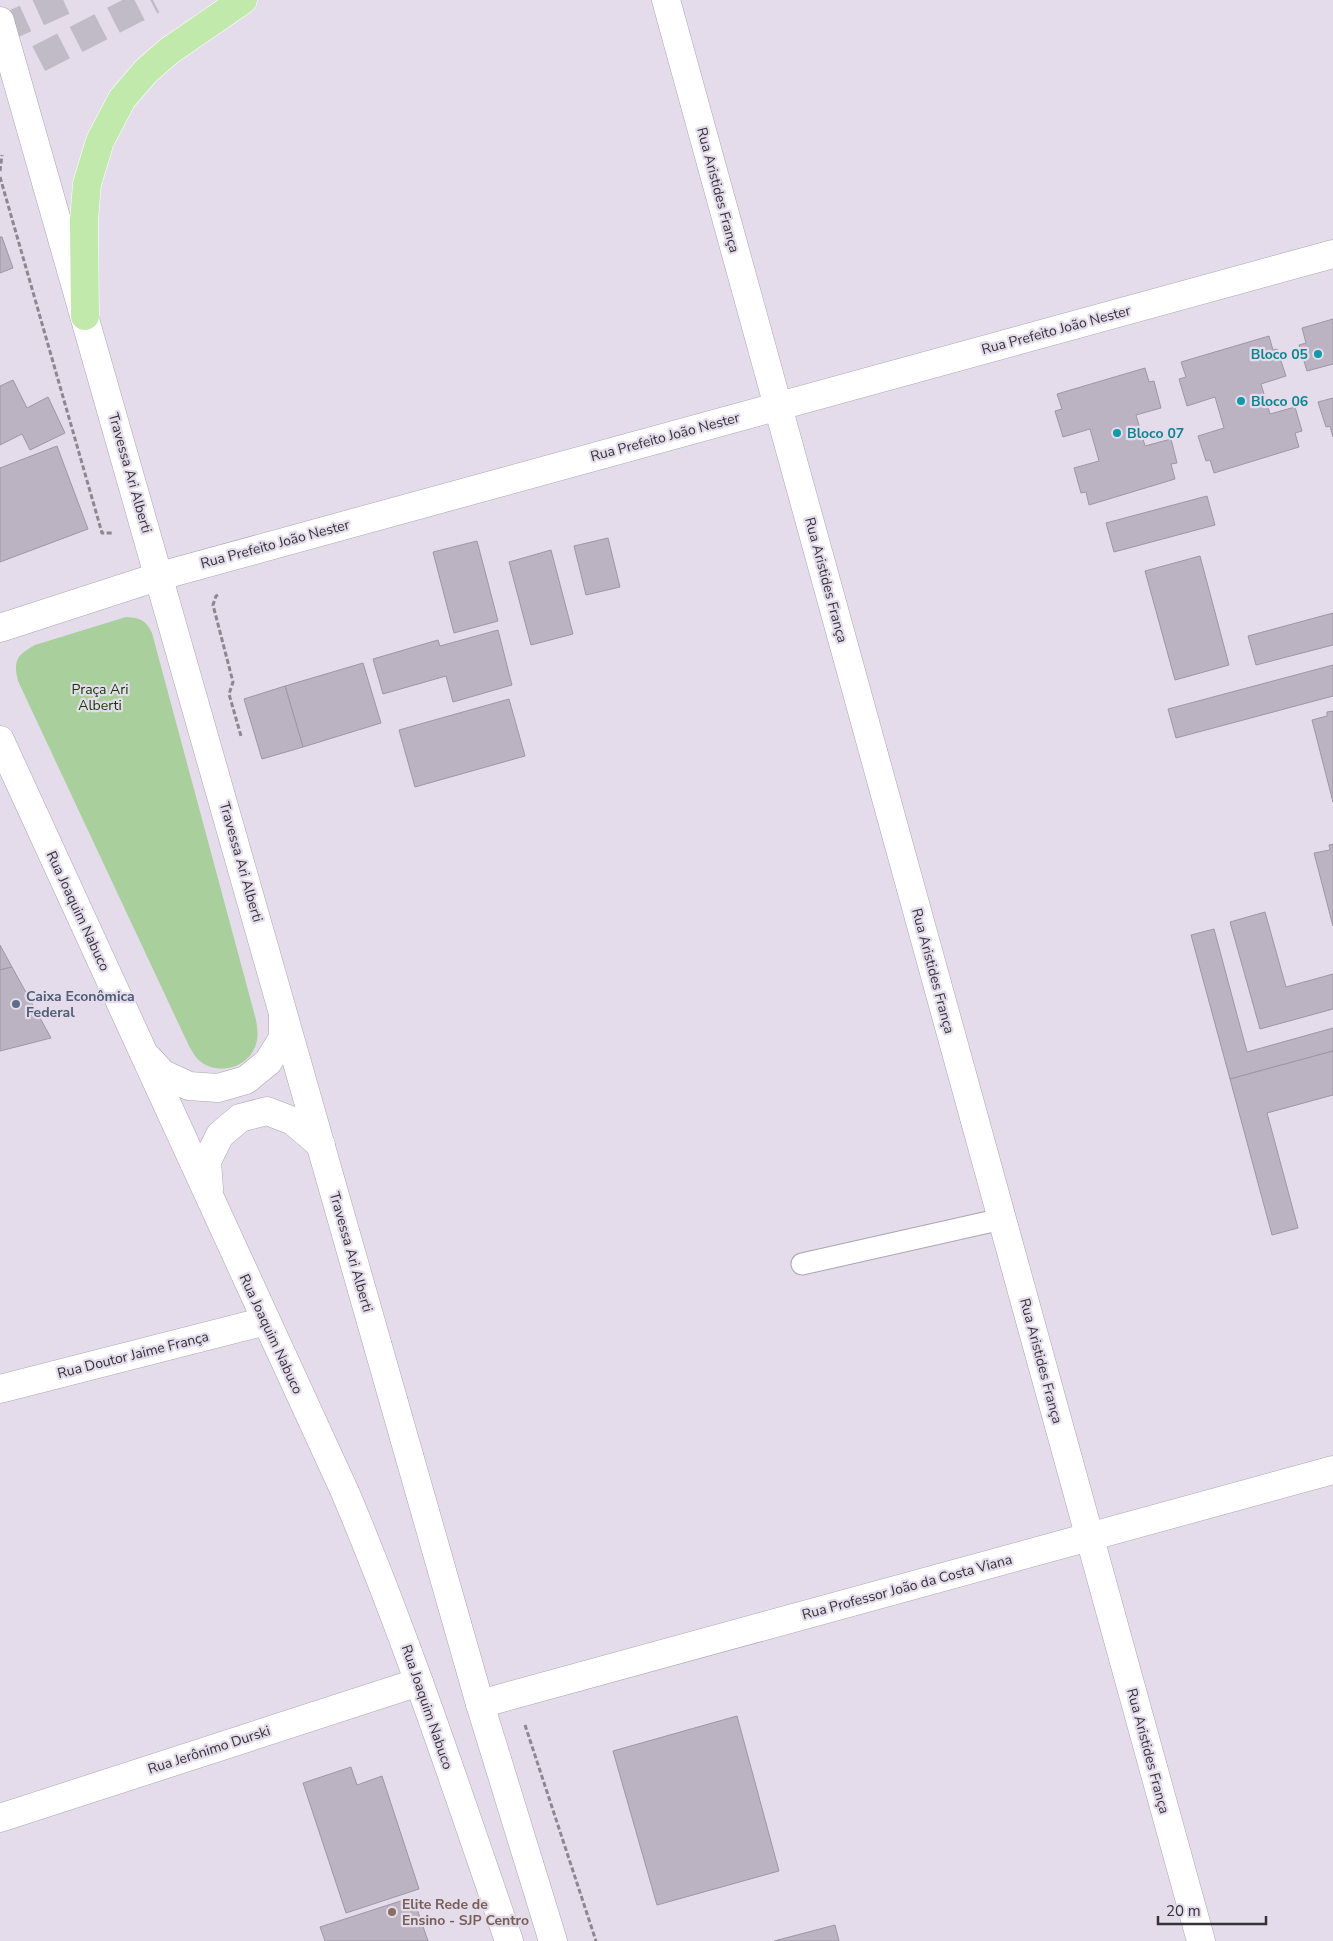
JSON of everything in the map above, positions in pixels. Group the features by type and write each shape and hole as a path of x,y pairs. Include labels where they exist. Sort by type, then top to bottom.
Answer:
{"main road":[{"path":"85,316 84,220 87,184 100,141 122,100 146,71 170,51 243,0"}],"street":[{"name":"Rua Aristides França","path":"666,0 1201,1941"},
{"name":"Travessa Ari Alberti","path":"0,21 160,576 480,1704"},
{"name":"Rua Prefeito João Nester","path":"0,628 160,576 1333,254"},
{"name":"Rua Joaquim Nabuco","path":"0,741 367,1543 419,1682 508,1941"},
{"path":"143,1053 163,1074 189,1086 218,1088 246,1080 268,1062 283,1038 283,1011"},
{"path":"209,1198 206,1161 220,1135 240,1118 267,1111 293,1121 321,1145"},
{"name":"Rua Doutor Jaime França","path":"0,1389 266,1321"},
{"name":"Rua Professor João da Costa Viana","path":"480,1704 1333,1470"},
{"name":"Rua Jerônimo Durski","path":"0,1818 419,1682"},
{"path":"480,1704 553,1941"}],"lane":[{"path":"802,1264 1002,1218"}],"path":[{"path":"0,171 2,157"},
{"path":"0,177 102,533"},
{"path":"219,634 212,605 216,596 222,593"},
{"path":"526,1728 596,1941"}],"green space":[{"name":"Praça Ari Alberti","path":"126,617 142,620 152,633 256,1020 258,1036 253,1051 244,1061 232,1067 210,1067 197,1058 189,1046 18,681 16,663 20,655 35,645"}],"building":[{"path":"0,237 2,237 13,268 0,273"},
{"name":"Bloco 05","path":"1333,319 1333,364 1307,371 1299,345 1306,343 1302,328"},
{"name":"Bloco 06","path":"1269,336 1273,350 1277,349 1286,376 1261,384 1270,414 1295,407 1302,431 1295,433 1299,447 1214,473 1210,460 1206,461 1198,436 1224,428 1215,397 1187,406 1179,379 1186,377 1181,362"},
{"name":"Bloco 07","path":"1145,368 1149,382 1154,381 1161,408 1136,415 1145,446 1171,439 1177,463 1171,464 1175,479 1089,505 1086,492 1081,493 1074,468 1099,461 1090,429 1063,437 1055,411 1062,409 1057,394"},
{"path":"13,380 27,408 48,397 65,433 30,450 22,434 0,445 0,386"},
{"name":"Bloco 05","path":"1333,398 1333,437 1330,426 1326,427 1318,402"},
{"path":"57,446 88,529 0,562 0,468"},
{"path":"1207,496 1215,525 1114,552 1106,523"},
{"path":"608,538 620,587 586,595 574,546"},
{"path":"477,541 498,621 454,633 433,552"},
{"path":"551,550 573,634 531,645 509,562"},
{"path":"1200,556 1229,665 1175,680 1145,571"},
{"path":"1333,613 1333,645 1256,665 1248,636"},
{"path":"498,630 512,685 453,702 446,676 383,694 373,659 438,640 440,646"},
{"path":"363,663 381,723 303,747 285,686"},
{"path":"1333,665 1333,696 1176,738 1168,709"},
{"path":"285,686 303,747 262,759 244,699"},
{"path":"509,699 525,756 415,787 399,730"},
{"path":"1333,711 1333,802 1312,720 1327,716 1327,712"},
{"path":"1333,844 1333,926 1314,853 1330,850 1329,845"},
{"path":"1265,912 1286,987 1333,974 1333,1009 1260,1029 1230,922"},
{"path":"1214,929 1247,1052 1333,1028 1333,1051 1230,1079 1191,935"},
{"path":"0,945 12,967 0,970"},
{"name":"Caixa Econômica Federal","path":"12,967 51,1038 0,1051 0,970"},
{"path":"1333,1051 1333,1095 1267,1113 1298,1228 1272,1235 1230,1079"},
{"path":"737,1716 779,1871 657,1905 613,1751"},
{"path":"351,1767 357,1785 382,1776 419,1889 346,1913 303,1783"},
{"name":"Elite Rede de Ensino - SJP Centro","path":"413,1897 428,1941 325,1941 320,1927"},
{"path":"835,1925 839,1941 774,1941"}],"tunnel":[{"path":"0,30 66,0"},
{"path":"0,75 38,59 153,0"}],"place":[{"name":"Bloco 05","path":"1318,354"},
{"name":"Bloco 06","path":"1241,401"},
{"name":"Bloco 07","path":"1117,433"},
{"name":"Caixa Econômica Federal","path":"16,1004"},
{"name":"Elite Rede de Ensino - SJP Centro","path":"392,1912"}]}
